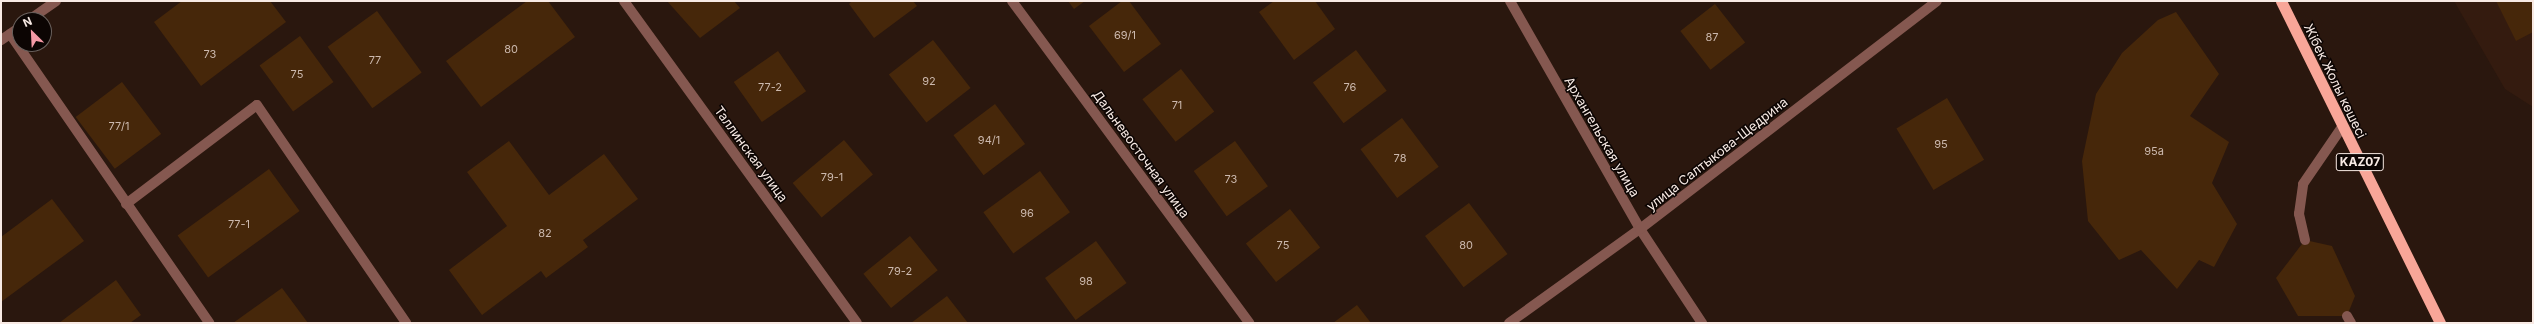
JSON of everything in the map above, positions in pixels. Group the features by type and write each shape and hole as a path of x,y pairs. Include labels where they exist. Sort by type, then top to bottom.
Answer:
{"highway":[{"name":"Жібек Жолы көшесі","path":"2281,1 2440,323"}],"street":[{"path":"40,12 56,1"},
{"name":"Таллинская улица","path":"624,1 857,323"},
{"name":"Дальневосточная улица","path":"1012,1 1249,323"},
{"name":"Архангельская улица","path":"1510,1 1640,229 1702,323"},
{"name":"улица Салтыкова-Щедрина","path":"1509,323 1640,229 1937,1"},
{"path":"1,40 10,34 209,323"},
{"path":"126,204 257,105 406,323"},
{"path":"2305,240 2299,214 2303,184 2342,127"}],"shaded area":[{"path":"2454,1 2533,1 2533,107 2505,89"}],"building":[{"path":"182,1 270,1 286,22 201,86 154,22"},
{"path":"527,1 548,1 575,37 481,107 446,61"},
{"path":"667,1 734,1 740,8 700,38"},
{"path":"852,1 913,1 917,6 874,38 849,4"},
{"path":"1068,1 1085,1 1074,9"},
{"path":"1122,1 1129,1 1161,44 1124,72 1089,26"},
{"path":"1274,1 1315,1 1335,29 1294,60 1259,12"},
{"path":"2496,1 2533,1 2533,32 2516,41"},
{"path":"1715,4 1745,43 1710,70 1680,31"},
{"path":"377,11 422,72 372,108 328,47"},
{"path":"2176,12 2219,74 2190,116 2229,142 2212,183 2237,224 2214,267 2199,260 2177,289 2141,250 2119,260 2088,221 2082,161 2096,94 2122,53 2158,20"},
{"path":"300,36 334,82 293,112 260,65"},
{"path":"933,40 971,88 926,123 889,74"},
{"path":"1356,50 1387,91 1344,123 1313,82"},
{"path":"778,51 806,91 762,122 734,82"},
{"path":"1181,69 1214,112 1176,142 1142,99"},
{"path":"122,82 161,134 115,169 76,117"},
{"path":"1947,98 1984,160 1934,190 1896,128"},
{"path":"995,104 1025,144 984,175 953,135"},
{"path":"1402,118 1439,167 1397,198 1360,149"},
{"path":"844,140 873,174 822,218 793,183"},
{"path":"509,141 549,195 604,154 638,199 583,240 588,247 546,278 541,271 482,315 449,270 507,226 467,172"},
{"path":"1235,141 1268,186 1227,216 1194,171"},
{"path":"269,169 300,211 208,277 178,235"},
{"path":"1040,171 1070,212 1013,253 983,212"},
{"path":"52,199 84,241 1,302 1,237"},
{"path":"1469,203 1508,254 1464,287 1425,236"},
{"path":"1290,209 1320,248 1276,282 1246,243"},
{"path":"910,236 938,270 891,308 863,274"},
{"path":"2305,240 2332,246 2355,296 2347,316 2298,316 2276,278"},
{"path":"1096,241 1127,283 1076,320 1045,278"},
{"path":"116,280 141,315 130,323 59,323"},
{"path":"282,288 308,323 233,323"},
{"path":"947,296 968,323 911,323"},
{"path":"1357,305 1371,323 1333,323"}]}
